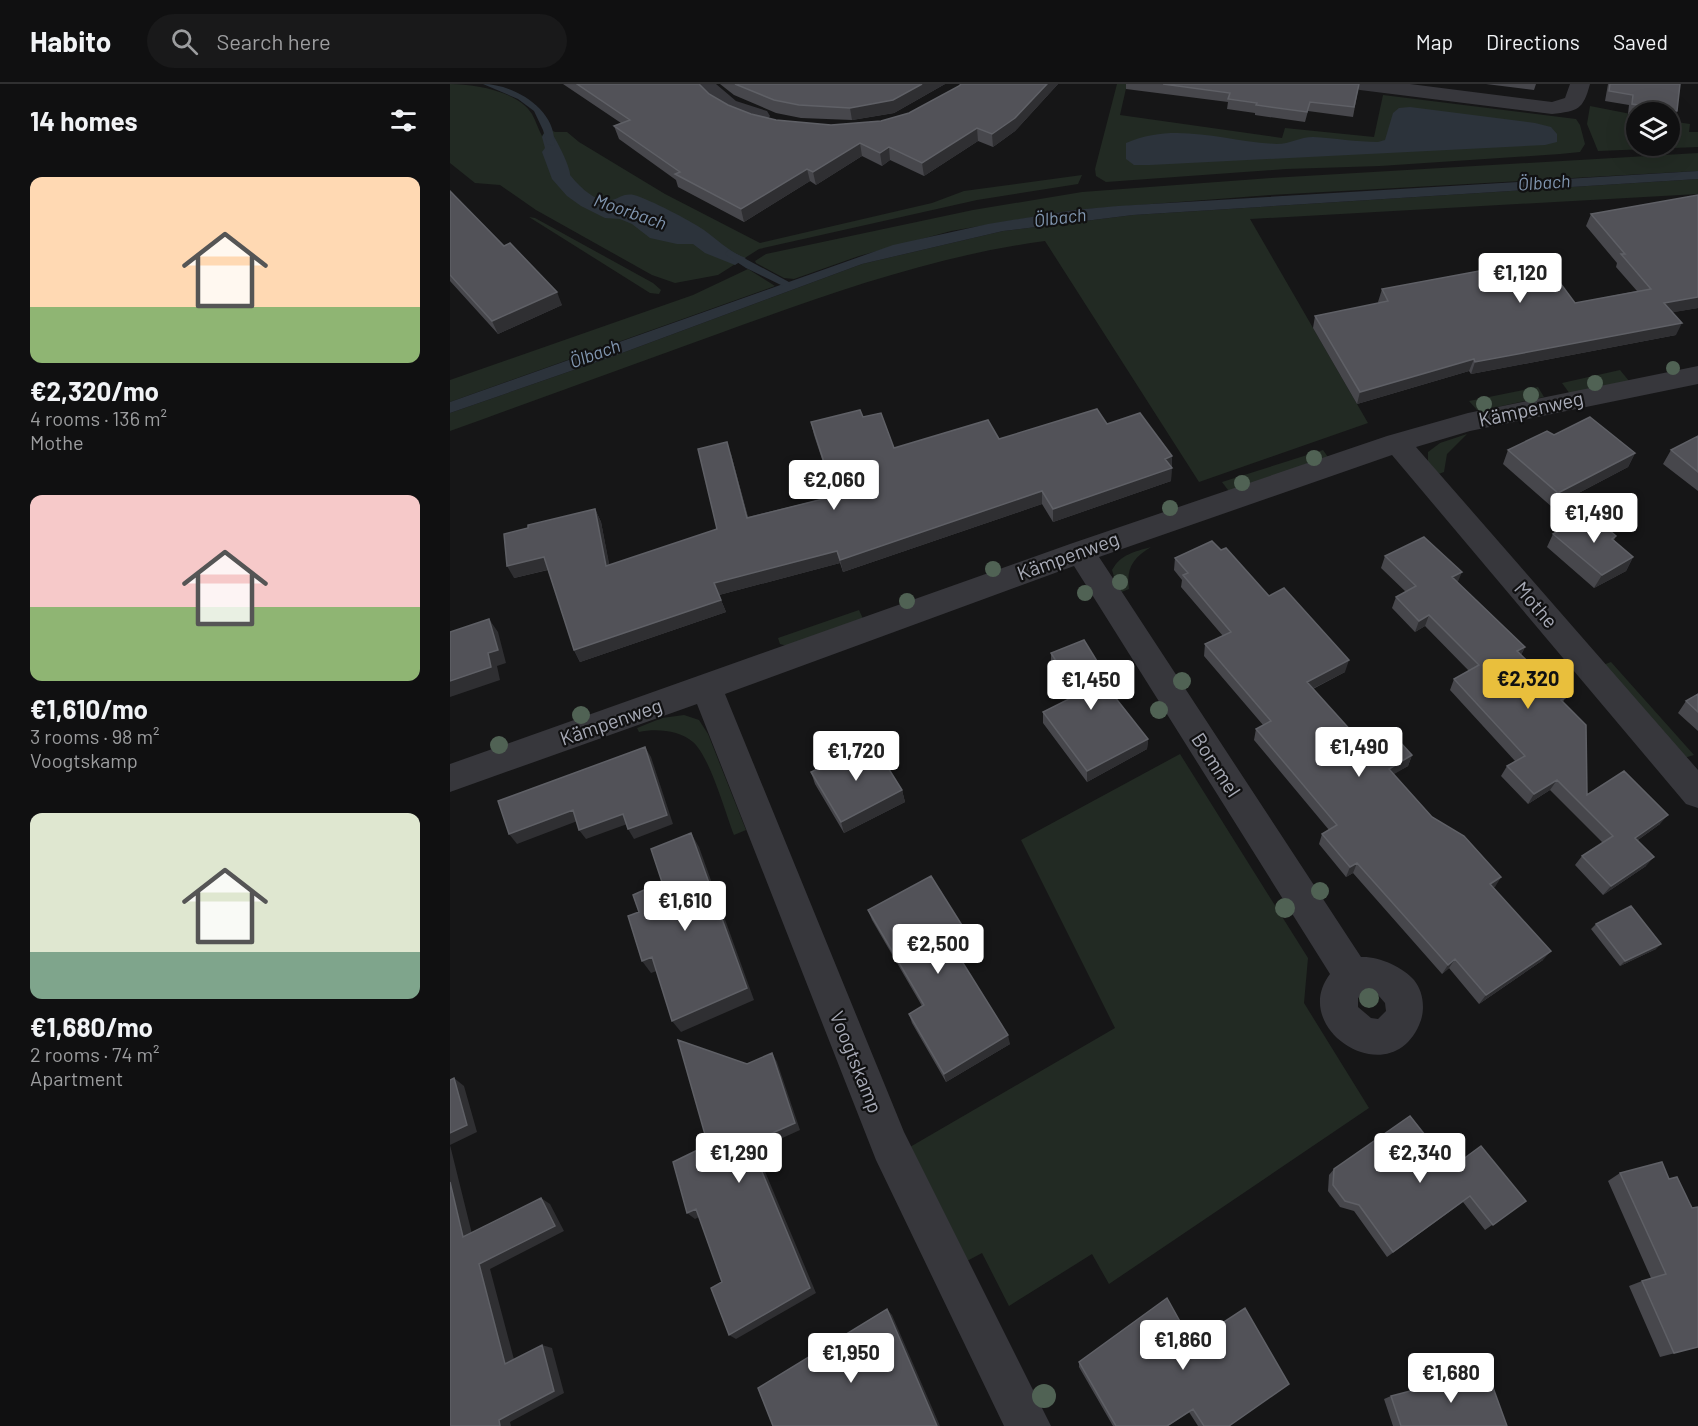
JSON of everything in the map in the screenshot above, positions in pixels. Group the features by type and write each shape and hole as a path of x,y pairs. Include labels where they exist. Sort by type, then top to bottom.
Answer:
{"street":[{"path":"706,84 719,101 730,108 778,122"},
{"path":"1360,84 1552,108 1567,106 1575,101 1580,84"},
{"name":"Kämpenweg","path":"450,778 1080,552 1397,443 1468,422 1698,375"},
{"name":"Mothe","path":"1397,443 1698,794"},
{"name":"Bommel","path":"1080,552 1353,978"},
{"name":"Voogtskamp","path":"706,688 890,1146 1028,1426"}],"shaded area":[{"path":"450,84 483,87 506,94 525,106 532,114 542,136 547,128 555,132 567,132 579,142 665,194 760,243 932,203 964,191 1082,175 1078,184 977,200 759,249 718,275 675,283 652,275 536,210 500,185 475,183 450,163"},
{"path":"1117,84 1127,84 1120,115 1282,138 1285,128 1374,137 1383,95 1576,119 1585,144 1580,152 1560,154 1380,166 1286,169 1106,182 1096,176 1095,169"},
{"path":"1590,106 1626,113 1626,150 1598,151 1587,124"},
{"path":"1680,122 1690,124 1689,132 1698,132 1698,147 1680,148"},
{"path":"1698,153 1698,171 1270,195 1074,210 951,231 859,256 794,279 784,278 755,261 766,254 973,210 1082,192 1271,178 1680,156 1680,154"},
{"path":"1698,179 1698,194 1250,219 1368,423 1199,482 1045,241 962,256 841,290 450,431 450,413 614,356 862,264 1003,231 1133,215"},
{"path":"529,217 535,218 653,283 661,290 659,294 650,293"},
{"path":"748,269 775,286 450,402 450,380 693,295"},
{"path":"1620,370 1629,381 1570,394 1562,383"},
{"path":"1538,387 1544,397 1483,410 1477,410 1469,401"},
{"path":"1467,434 1447,454 1444,472 1436,475 1428,464 1428,452 1440,443"},
{"path":"1323,450 1330,460 1231,494 1222,482"},
{"path":"1151,547 1132,564 1128,582 1129,589 1119,593 1112,570 1128,554"},
{"path":"859,610 865,623 787,646 780,644 778,638"},
{"path":"1611,662 1694,755 1684,758 1603,665"},
{"path":"684,715 699,720 708,734 746,830 734,835 711,772 693,742 674,733 660,730 639,732 637,728 662,718"},
{"path":"1180,754 1308,958 1304,1003 1369,1108 1109,1284 1092,1254 1009,1306 982,1253 967,1261 910,1147 1115,1028 1021,840"}],"water":[{"path":"1410,107 1535,123 1551,127 1557,134 1557,142 1545,145 1150,165 1134,165 1126,159 1126,143 1164,134 1182,133 1277,144 1313,137 1378,142 1385,140 1393,113 1399,108"},
{"path":"547,128 561,150 570,175 594,197 612,200 634,195 689,221 746,258 735,265 705,253 693,244 677,244 650,238 632,224 620,219 605,218 581,206 567,196 552,179 542,152 545,148 542,137"},
{"name":"Ölbach","path":"1698,171 1698,179 1133,215 1003,231 862,264 614,356 450,413 450,402 893,245 988,224 1074,210 1118,206"}],"building":[{"path":"577,84 699,84 709,94 728,105 751,114 776,120 831,125 881,121 909,113 961,84 1047,84 1015,118 992,134 977,128 922,163 889,147 880,153 860,143 813,172 807,169 741,209 675,174 680,172 614,126 630,120"},
{"path":"735,84 922,84 893,100 850,108 799,105 774,100"},
{"path":"1163,84 1359,84 1354,107 1310,102 1307,112 1228,99 1230,93"},
{"path":"1610,84 1680,84 1678,102 1632,102 1633,95 1609,91"},
{"path":"450,191 504,246 510,243 557,292 492,321 450,275"},
{"path":"1698,195 1698,297 1664,303 1682,323 1475,362 1474,359 1360,392 1315,316 1388,301 1382,289 1495,268 1498,271 1529,266 1549,268 1575,303 1651,289 1591,214"},
{"path":"1097,409 1107,424 1140,413 1172,456 1165,459 1172,468 1053,509 1042,491 840,560 837,551 714,583 721,600 574,650 544,557 507,566 504,534 528,528 528,525 595,509 606,566 717,529 698,449 727,442 747,518 835,496 811,422 860,410 863,417 881,413 894,448 988,420 999,439"},
{"path":"1590,417 1635,453 1558,493 1508,450 1547,431 1554,435"},
{"path":"1698,436 1698,472 1671,450"},
{"path":"1590,514 1616,536 1612,539 1633,557 1602,575 1553,534"},
{"path":"1424,537 1462,572 1452,577 1525,647 1517,651 1565,698 1561,700 1586,725 1587,795 1624,771 1668,815 1635,838 1654,857 1611,886 1582,856 1613,836 1557,780 1534,794 1507,766 1525,756 1454,679 1479,665 1429,615 1419,621 1396,597 1416,586 1385,556"},
{"path":"1212,541 1221,550 1226,548 1269,596 1284,588 1349,660 1307,682 1363,744 1389,730 1412,755 1389,769 1432,817 1464,836 1501,877 1490,884 1551,951 1486,995 1455,959 1448,965 1357,863 1350,867 1322,834 1337,825 1256,729 1271,721 1205,644 1231,632 1183,575 1188,573 1175,558"},
{"path":"489,619 498,650 488,653 491,667 450,681 450,632"},
{"path":"1084,640 1108,679 1103,682 1148,739 1087,771 1043,712 1077,695 1051,653"},
{"path":"1698,694 1698,712 1686,701"},
{"path":"872,742 902,790 841,822 811,772"},
{"path":"645,747 667,815 628,829 623,814 579,830 573,810 509,834 498,801"},
{"path":"691,833 747,988 672,1021 652,957 642,961 628,916 639,912 633,895 662,882 651,849"},
{"path":"931,876 965,930 948,939 1008,1035 944,1074 909,1014 924,1005 868,910"},
{"path":"1631,906 1661,944 1625,961 1596,924"},
{"path":"678,1040 747,1064 772,1053 795,1123 750,1143 810,1288 729,1335 711,1288 722,1282 696,1209 687,1213 673,1162 708,1145"},
{"path":"454,1078 467,1125 450,1133 450,1080"},
{"path":"1410,1116 1451,1168 1481,1146 1526,1201 1493,1225 1470,1196 1393,1252 1359,1205 1345,1201 1333,1185 1334,1169"},
{"path":"1662,1162 1669,1179 1677,1177 1692,1208 1698,1207 1698,1347 1674,1353 1642,1281 1666,1274 1620,1173"},
{"path":"450,1182 463,1237 541,1198 555,1226 479,1264 505,1364 542,1345 554,1391 499,1420 500,1426 450,1426"},
{"path":"1167,1298 1192,1343 1245,1308 1289,1384 1229,1426 1204,1426 1193,1409 1167,1426 1116,1426 1079,1362"},
{"path":"887,1309 937,1426 773,1426 758,1388"},
{"path":"1487,1371 1507,1426 1401,1426 1391,1396"}],"waterway":[{"name":"Moorbach","path":"487,84 521,98 537,110 543,118 551,144"},
{"name":"Moorbach","path":"729,253 749,266 786,284"}]}
